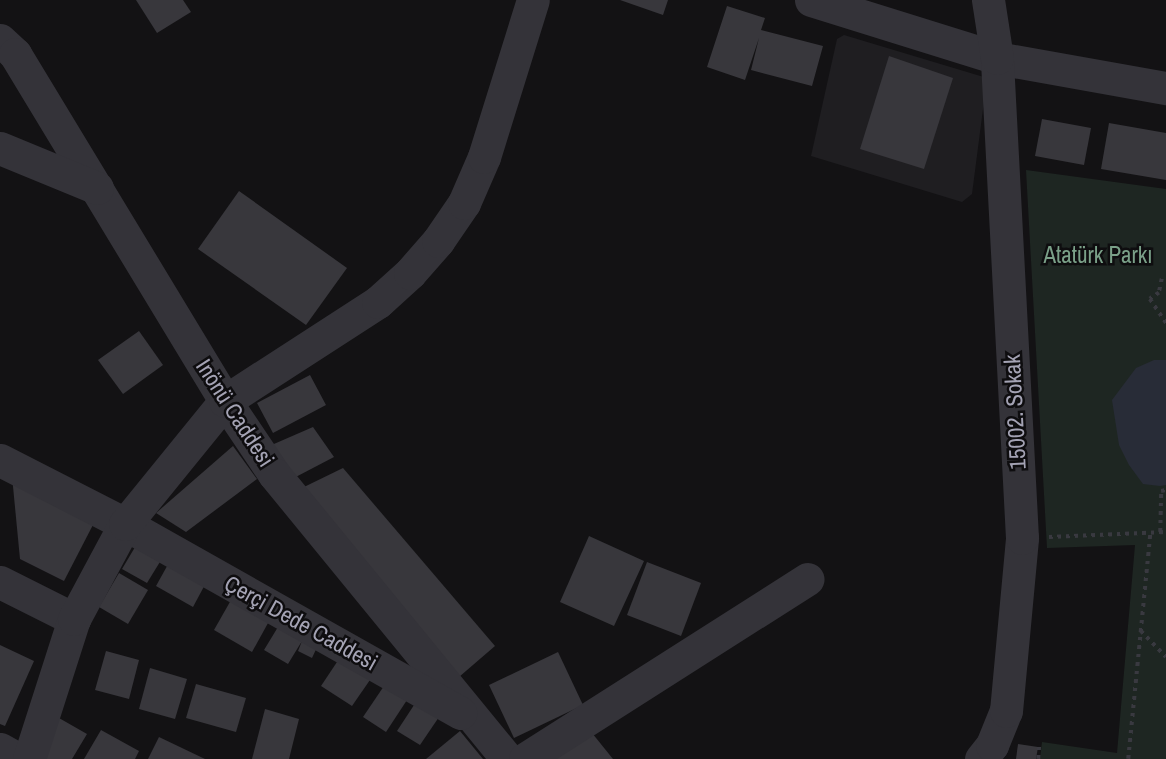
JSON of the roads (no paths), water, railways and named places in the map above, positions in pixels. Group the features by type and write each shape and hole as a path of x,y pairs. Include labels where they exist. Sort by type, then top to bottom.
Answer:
{"street":[{"path":"29,759 74,619 125,524 225,401 378,302 410,274 438,242 464,203 484,157 533,0"},
{"path":"811,0 997,58 1166,88"},
{"name":"15002. Sokak","path":"981,759 992,745 1006,711 1021,538 997,58 988,0"},
{"name":"Inönü Caddesi","path":"0,40 15,54 225,401 274,474 507,759"},
{"path":"0,148 97,188"},
{"name":"Çerçi Dede Caddesi","path":"0,460 125,524 478,723"},
{"path":"526,759 808,579"},
{"path":"0,582 74,619"},
{"path":"0,750 19,759"}],"park label":[{"name":"Atatürk Parkı","path":"1098,255"}]}
